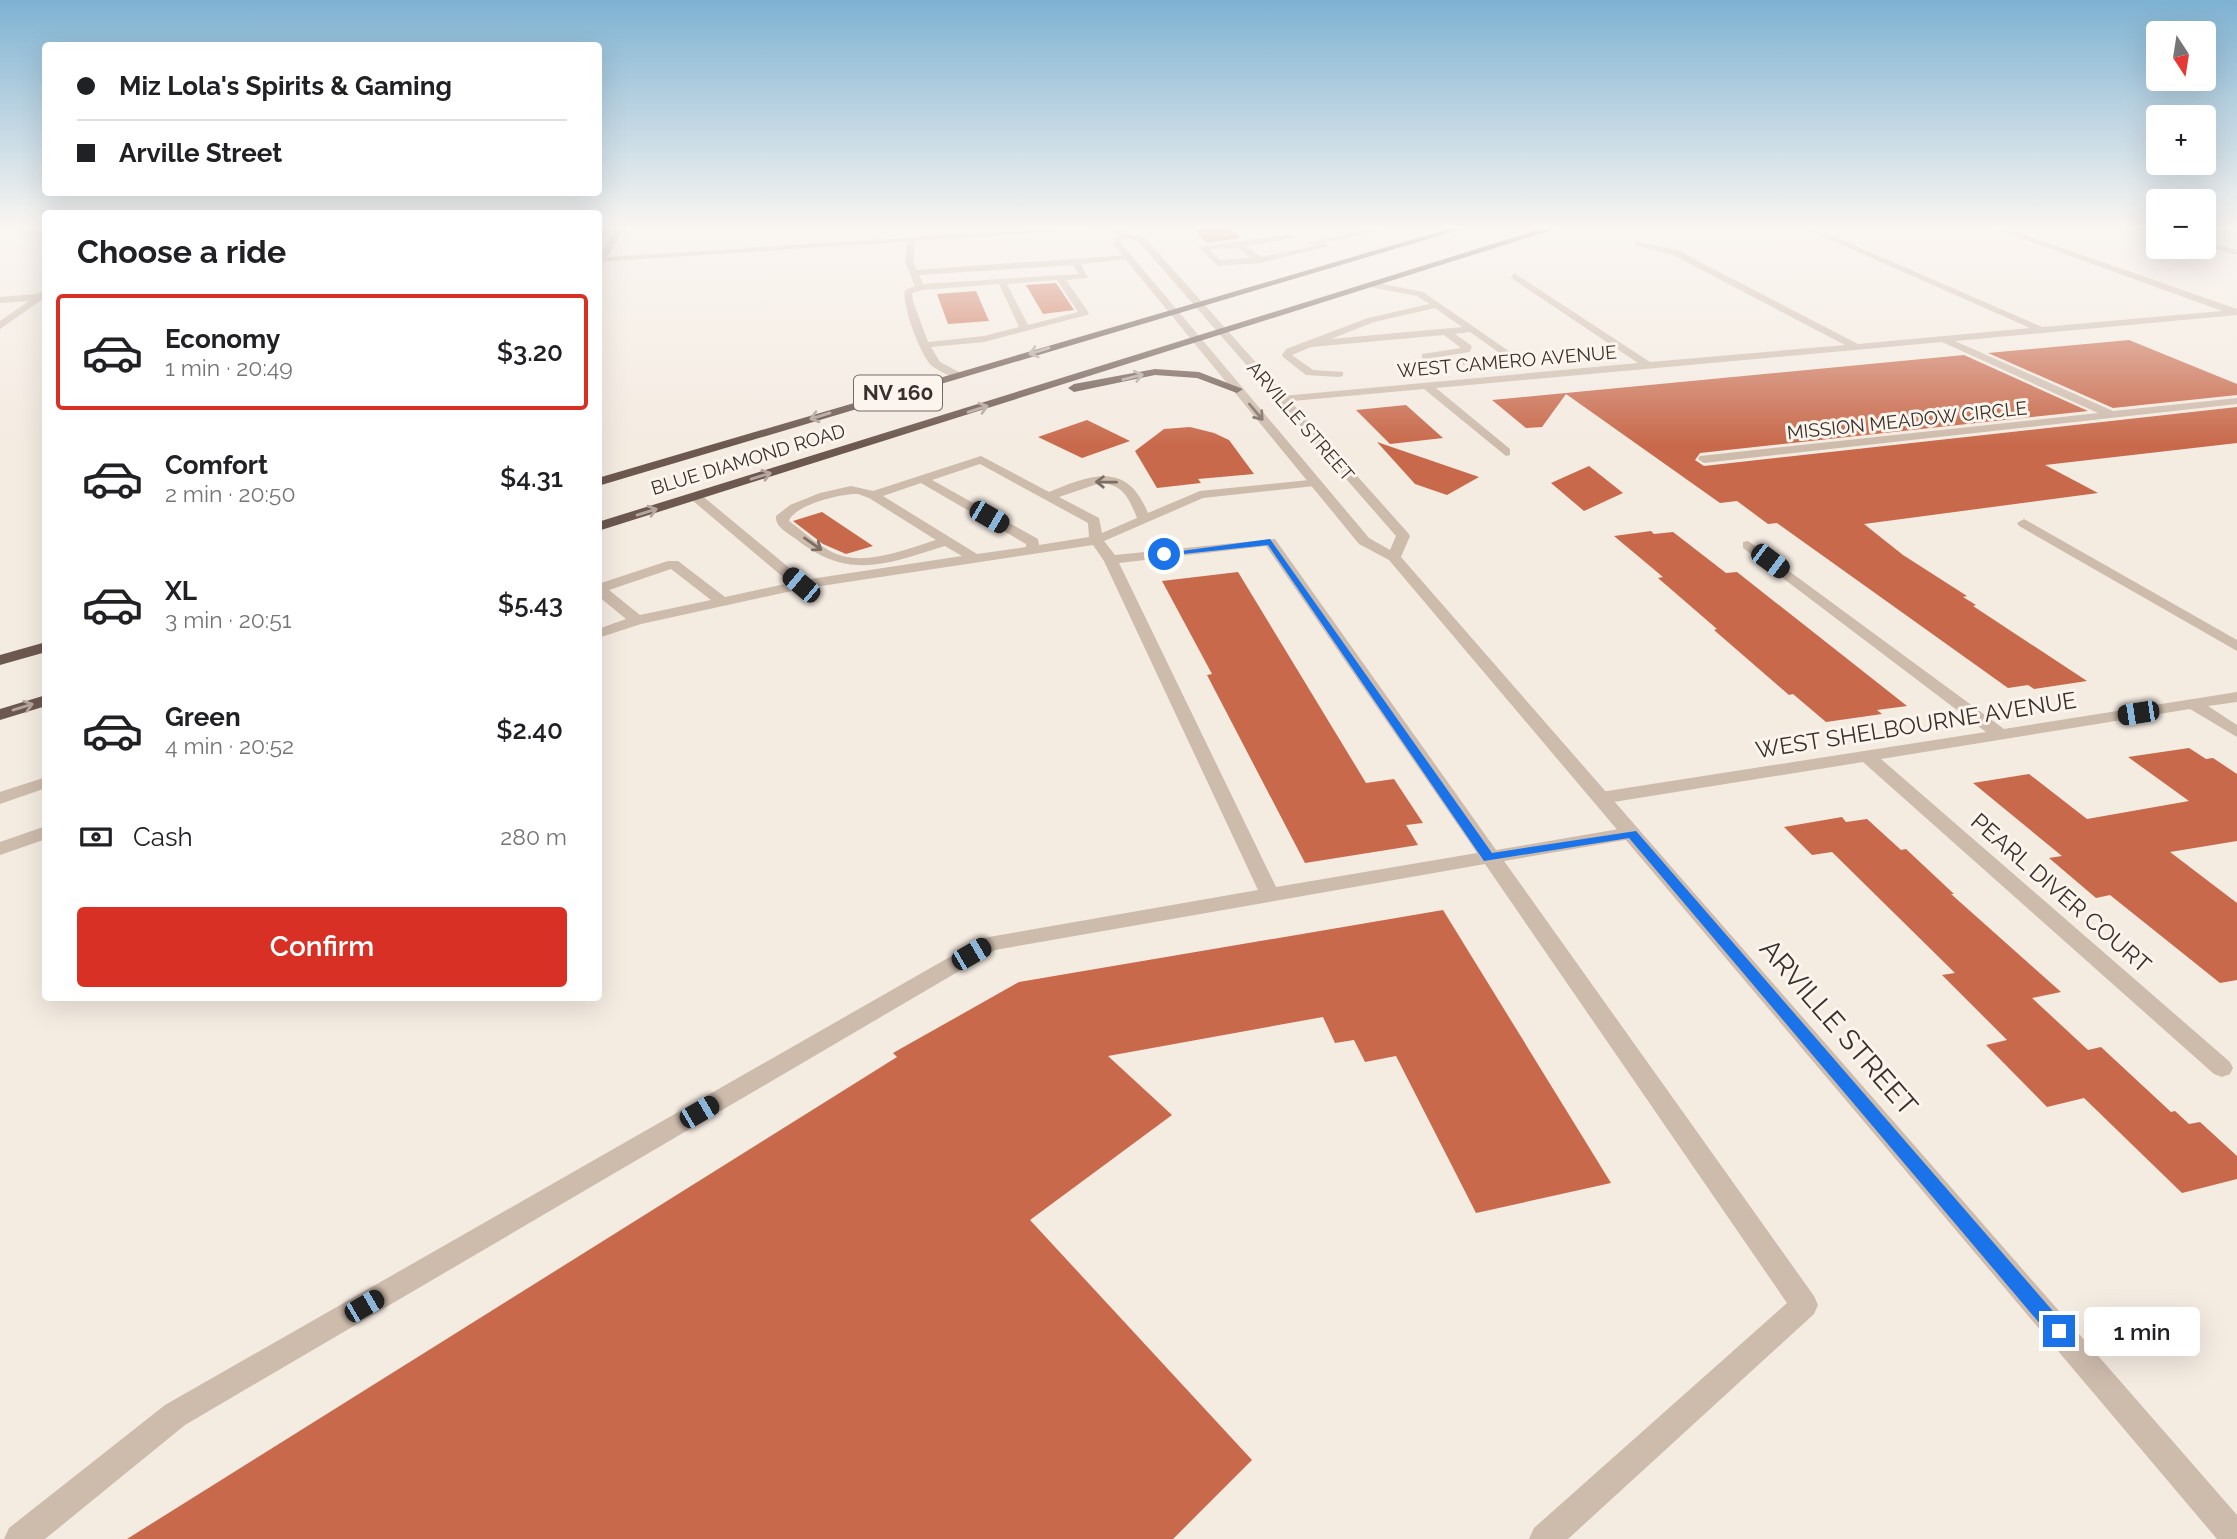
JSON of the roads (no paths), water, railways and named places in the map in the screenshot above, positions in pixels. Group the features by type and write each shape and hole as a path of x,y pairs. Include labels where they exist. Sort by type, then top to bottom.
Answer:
{"highway":[{"name":"BLUE DIAMOND ROAD","path":"602,481 1209,301"},
{"name":"BLUE DIAMOND ROAD","path":"602,526 1322,301"},
{"path":"1018,396 1108,384 1155,372 1199,376 1237,389"},
{"path":"0,660 42,648"},
{"path":"0,715 42,701"}],"street":[{"path":"0,326 36,301"},
{"path":"908,301 925,345 936,364 957,375"},
{"path":"1011,301 1025,329"},
{"path":"925,345 984,339 1084,313 1076,301"},
{"name":"ARVILLE STREET","path":"1165,301 1364,541 1394,557 2237,1539"},
{"name":"ARVILLE STREET","path":"1195,301 1403,536 1394,557"},
{"path":"1432,301 1511,356 1503,360 1467,363"},
{"path":"1551,301 1649,366"},
{"path":"1768,301 1857,347"},
{"path":"1974,301 2041,330"},
{"path":"2204,301 2236,312"},
{"path":"1341,368 1315,375 1300,369 1287,355 1290,351 1371,320 1437,304"},
{"name":"WEST CAMERO AVENUE","path":"1282,399 2236,312"},
{"path":"1309,344 1473,329"},
{"path":"1426,356 1468,348 1447,332"},
{"name":"MISSION MEADOW CIRCLE","path":"1942,339 2112,415"},
{"path":"1427,386 1506,452"},
{"name":"MISSION MEADOW CIRCLE","path":"1704,459 2237,401"},
{"path":"873,495 981,460 1094,521 1096,540 1111,560 1270,895"},
{"path":"922,479 1033,542 1032,550"},
{"path":"1048,497 1085,482 1121,482 1130,490 1144,519"},
{"path":"602,633 637,620 801,585 1096,540 1200,495 1315,482"},
{"path":"946,541 881,559 845,561 834,558 782,522 782,516 788,510 840,492 860,491 873,495 974,558"},
{"path":"696,497 801,585"},
{"path":"2024,523 2237,646"},
{"path":"1111,560 1270,542 1804,1305 1545,1539"},
{"path":"1748,545 2000,734"},
{"path":"602,588 673,564 723,601"},
{"path":"602,591 637,620"},
{"name":"WEST SHELBOURNE AVENUE","path":"1601,798 2237,697"},
{"path":"2193,704 2237,732"},
{"name":"PEARL DIVER COURT","path":"1867,756 2222,1068"},
{"path":"0,798 42,783"},
{"path":"0,849 42,833"},
{"path":"20,1539 175,1415 990,943 1632,834"}]}
